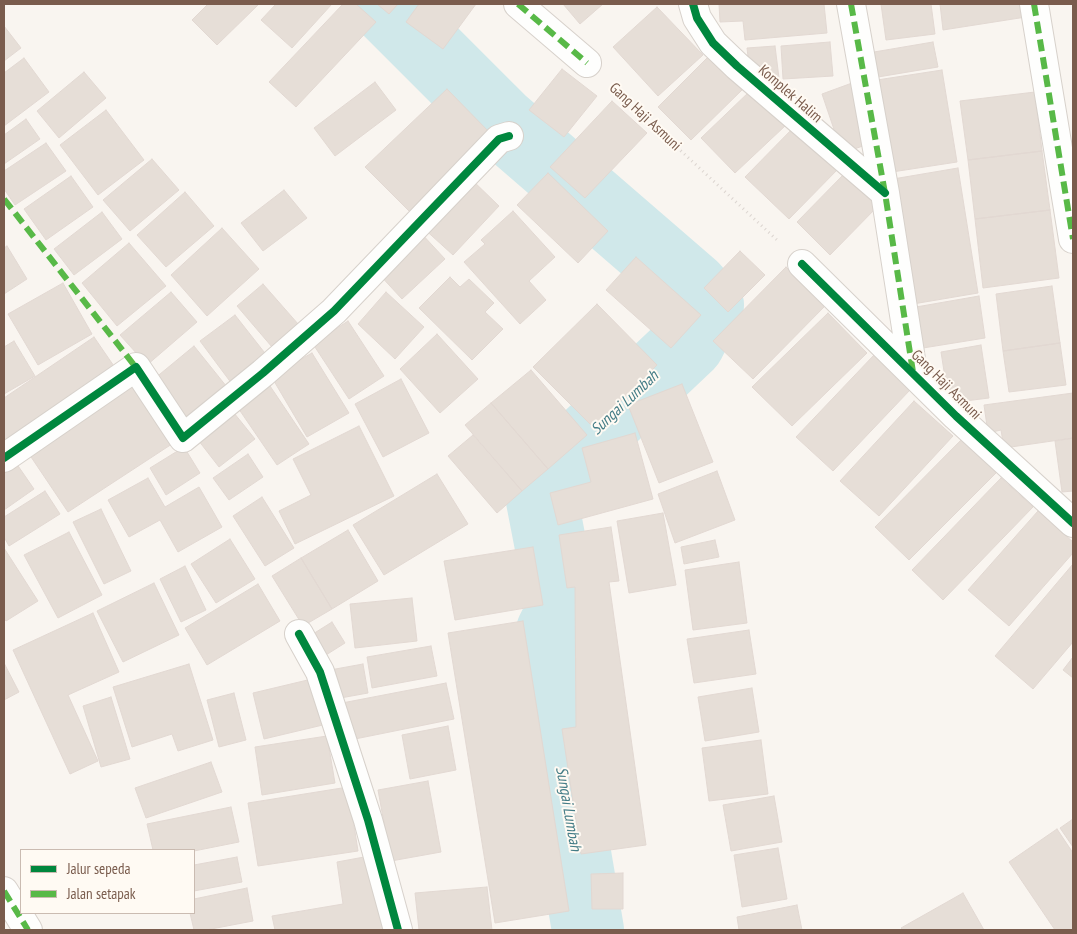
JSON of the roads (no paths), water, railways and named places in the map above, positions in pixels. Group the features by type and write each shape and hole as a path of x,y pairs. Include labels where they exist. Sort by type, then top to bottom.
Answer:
{"street":[{"path":"518,4 587,63"},
{"name":"Komplek Halim","path":"693,4 697,18 713,43 737,66 885,193"},
{"path":"850,4 885,193 913,372"},
{"path":"1034,4 1073,239"},
{"path":"4,458 136,367 182,438 263,374 334,311 499,139 509,136"},
{"name":"Gang Haji Asmuni","path":"802,264 956,416 1073,523"},
{"path":"299,634 320,672 368,820 398,930"},
{"path":"4,891 28,930"}],"waterway":[{"name":"Sungai Lumbah","path":"383,4 501,122 693,288 708,305 689,343 539,485 563,609 552,631 561,712 554,729 588,930"}]}
